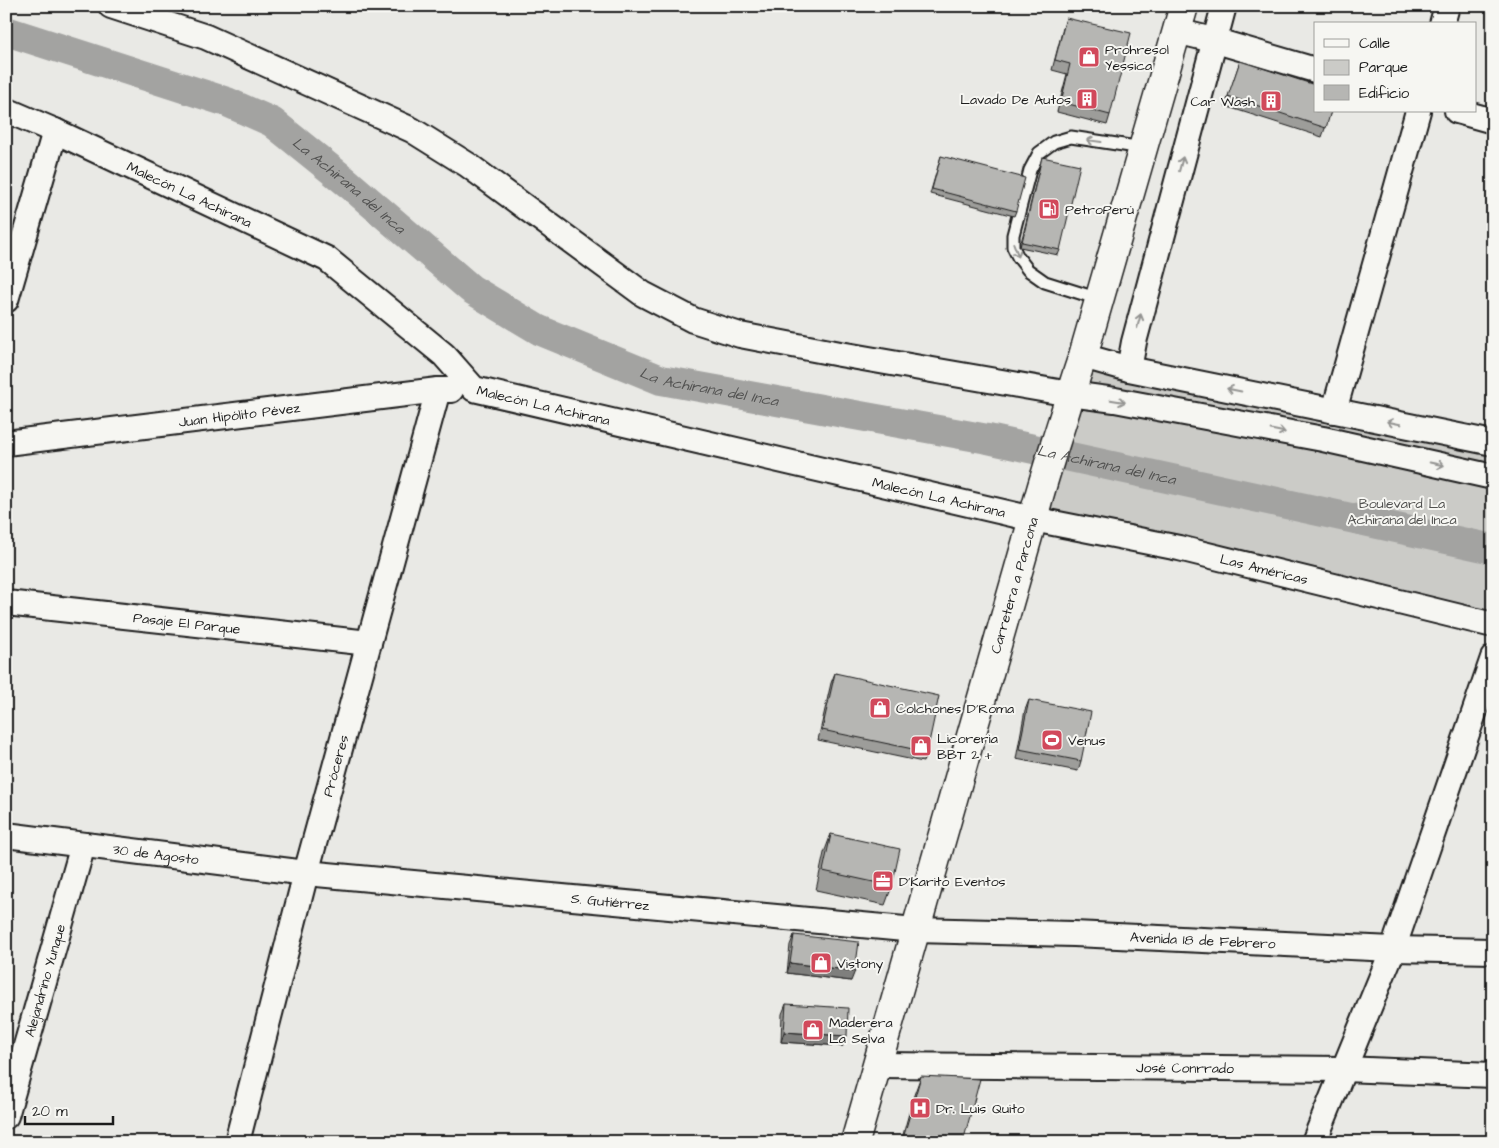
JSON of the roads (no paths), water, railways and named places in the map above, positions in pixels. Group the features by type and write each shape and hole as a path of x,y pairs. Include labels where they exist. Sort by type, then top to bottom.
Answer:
{"main road":[{"name":"Carretera a Parcona","path":"855,1142 1036,506 1083,356 1180,19"}],"street":[{"path":"110,6 157,13 412,130 468,165 643,294 693,320 740,335 1070,394 1116,400 1323,439 1493,476"},
{"path":"1128,368 1224,6"},
{"path":"1443,22 1447,6"},
{"path":"1180,19 1214,40 1314,70"},
{"name":"Malecón La Achirana","path":"6,110 55,131 326,259 444,356 474,389 1036,506"},
{"path":"1334,411 1418,112"},
{"path":"1461,112 1493,121"},
{"path":"6,300 55,131"},
{"path":"1083,356 1128,368 1493,443"},
{"name":"Juan Hipólito Pévez","path":"6,443 438,390 474,389"},
{"name":"Próceres","path":"237,1142 306,873 438,390"},
{"name":"Las Américas","path":"1036,506 1179,548 1493,625"},
{"name":"Pasaje El Parque","path":"6,603 369,643"},
{"path":"1314,1142 1392,949 1493,658"},
{"name":"30 de Agosto","path":"6,835 306,873"},
{"name":"Alejandrino Yunque","path":"6,1116 83,845"},
{"name":"S. Gutiérrez","path":"306,873 915,930"},
{"name":"Avenida 18 de Febrero","path":"915,930 1074,934 1392,949 1493,951"},
{"name":"José Conrrado","path":"877,1066 1343,1069 1493,1075"}],"lane":[{"path":"1099,299 1045,282 1028,270 1018,257 1013,246 1013,235 1030,170 1039,153 1054,142 1071,137 1142,148"}],"waterway":[{"name":"La Achirana del Inca","path":"6,31 227,102 272,122 349,184 471,289 539,330 661,380 988,439 1493,549"}],"place":[{"name":"Prohresol Yessica","path":"1089,57"},
{"name":"Lavado De Autos","path":"1087,99"},
{"name":"Car Wash","path":"1271,101"},
{"name":"PetroPerú","path":"1049,209"},
{"name":"Colchones D'Roma","path":"880,708"},
{"name":"Venus","path":"1052,740"},
{"name":"Licoreria BBT 2 +","path":"921,746"},
{"name":"D'Karito Eventos","path":"883,881"},
{"name":"Vistony","path":"821,963"},
{"name":"Maderera La Selva","path":"813,1030"},
{"name":"Dr. Luis Quito","path":"920,1108"}],"park label":[{"name":"Boulevard La Achirana del Inca","path":"1402,512"}]}
